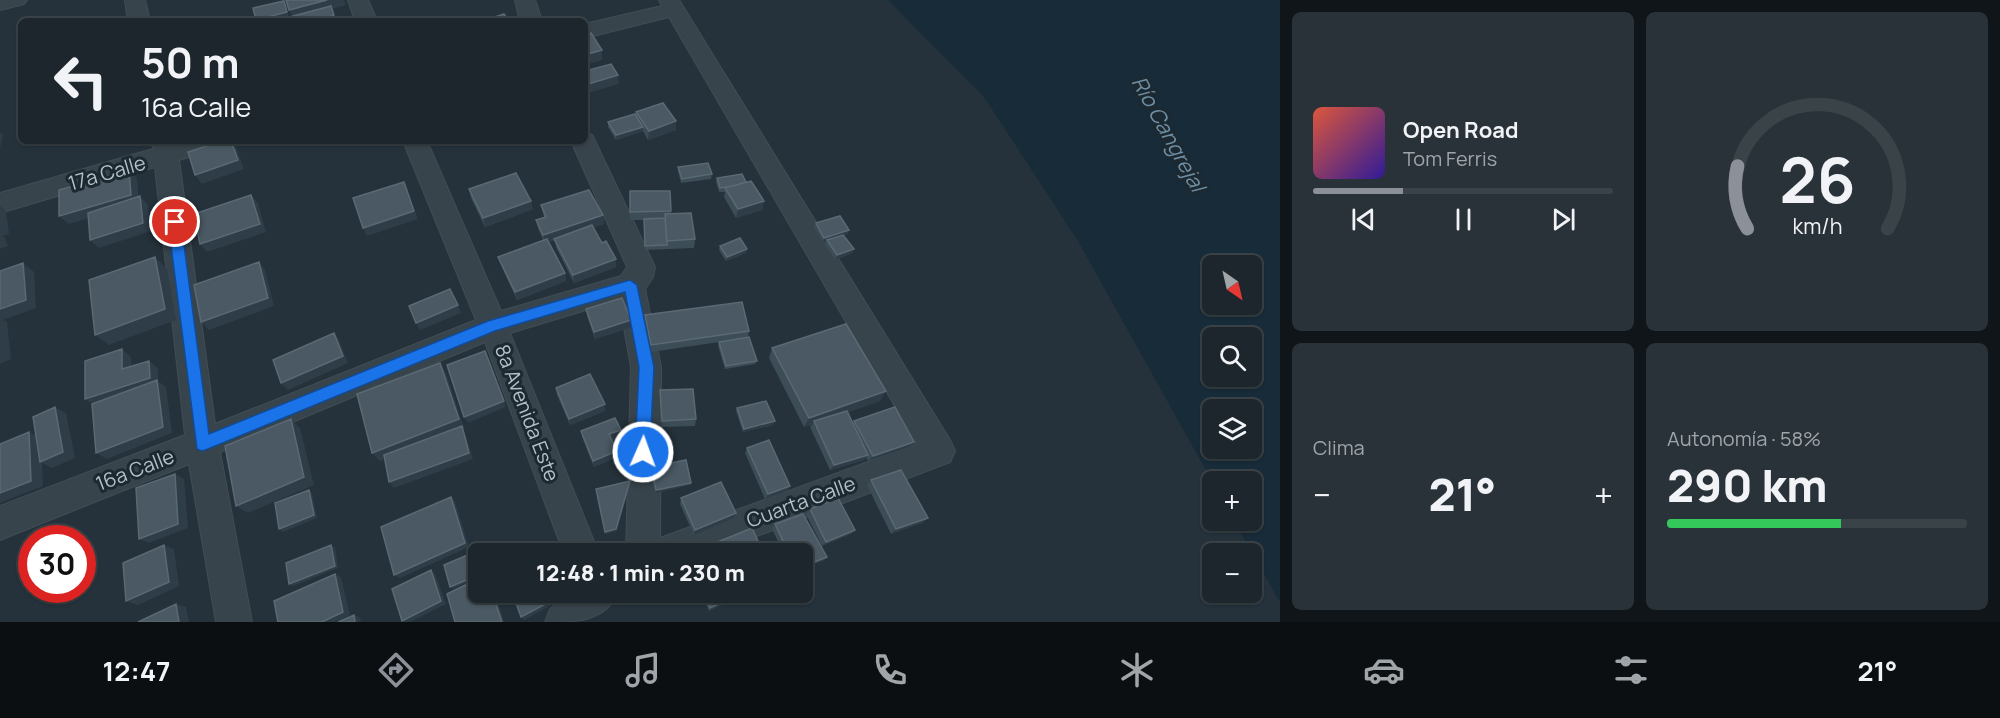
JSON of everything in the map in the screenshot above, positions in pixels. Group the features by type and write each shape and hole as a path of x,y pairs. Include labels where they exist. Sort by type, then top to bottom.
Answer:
{"street":[{"path":"0,4 17,0"},
{"path":"135,0 138,18"},
{"path":"358,0 365,18"},
{"path":"525,0 530,18"},
{"path":"588,30 672,4"},
{"name":"Cuarta Calle","path":"672,4 939,451 692,543"},
{"name":"17a Calle","path":"0,203 165,148 192,144"},
{"name":"8a Avenida Este","path":"416,144 493,326 578,543"},
{"path":"584,144 641,267 635,281 646,367 643,543"},
{"path":"165,148 202,444 234,622"},
{"name":"16a Calle","path":"0,523 493,326 635,281"},
{"path":"563,622 587,603"}],"water":[{"name":"Río Cangrejal","path":"888,0 1280,0 1280,602 1262,570 1262,543 1246,543 1240,531 1262,531 1262,471 1206,471 1078,241 984,97"}],"building":[{"path":"286,0 327,0 289,10"},
{"path":"284,1 287,12 256,18 253,8"},
{"path":"331,6 334,15 327,18 286,18"},
{"path":"504,14 507,18 492,18"},
{"path":"591,33 602,50 588,54 588,34"},
{"path":"611,64 618,75 588,84 588,70"},
{"path":"663,103 676,121 649,131 636,112"},
{"path":"635,114 643,127 616,135 608,122"},
{"path":"213,144 232,144 238,160 195,175 188,152"},
{"path":"708,163 712,174 682,179 678,167"},
{"path":"129,170 131,195 59,216 59,190"},
{"path":"516,173 531,201 483,218 469,189"},
{"path":"742,174 746,182 720,188 717,178"},
{"path":"751,181 764,201 738,209 725,188"},
{"path":"404,182 414,211 363,228 353,198"},
{"path":"589,190 603,215 543,235 536,220 546,217 541,205"},
{"path":"630,191 670,191 671,211 630,212"},
{"path":"251,195 260,224 200,244 194,214"},
{"path":"140,196 143,223 90,240 88,213"},
{"path":"691,213 695,239 667,241 665,214"},
{"path":"840,216 849,230 824,238 816,223"},
{"path":"665,218 667,245 645,246 644,219"},
{"path":"592,225 602,243 606,241 616,259 573,275 554,239"},
{"path":"843,235 854,249 837,255 827,240"},
{"path":"740,238 747,249 727,257 720,246"},
{"path":"547,239 565,273 515,292 498,257"},
{"path":"155,257 165,309 95,335 89,280"},
{"path":"259,262 268,298 201,322 194,285"},
{"path":"23,263 26,300 0,309 0,271"},
{"path":"450,289 458,305 416,323 409,306"},
{"path":"622,298 631,320 594,332 586,309"},
{"path":"742,302 749,331 651,345 645,315"},
{"path":"846,324 886,391 809,418 772,348"},
{"path":"334,333 343,356 281,383 273,360"},
{"path":"749,337 757,361 726,366 719,342"},
{"path":"122,349 122,369 149,361 150,378 85,399 85,361"},
{"path":"485,351 504,401 464,417 447,365"},
{"path":"440,363 459,419 372,453 357,394"},
{"path":"590,374 605,404 569,419 556,388"},
{"path":"157,380 163,427 96,453 92,404"},
{"path":"693,389 696,419 662,421 660,390"},
{"path":"766,401 775,421 744,429 737,408"},
{"path":"55,407 63,452 40,462 33,417"},
{"path":"895,407 914,442 873,456 854,421"},
{"path":"847,411 868,455 834,465 814,421"},
{"path":"615,418 621,430 609,434 617,451 593,461 581,431"},
{"path":"291,419 304,477 236,506 225,446"},
{"path":"462,426 469,453 389,482 384,455"},
{"path":"29,432 31,481 0,493 0,444"},
{"path":"769,440 790,486 768,494 747,448"},
{"path":"686,460 691,483 656,490 651,467"},
{"path":"901,470 928,518 896,529 871,480"},
{"path":"175,474 178,524 139,539 136,488"},
{"path":"630,481 616,529 605,532 596,489"},
{"path":"721,482 736,513 695,530 681,498"},
{"path":"309,490 314,515 279,529 275,503"},
{"path":"451,497 465,543 394,575 381,527"},
{"path":"838,498 855,530 826,542 810,509"},
{"path":"803,514 827,557 813,563 813,543 784,543 775,524"},
{"path":"752,528 759,543 715,543"},
{"path":"164,545 169,582 126,601 123,563"},
{"path":"331,545 335,566 289,584 286,563"},
{"path":"468,555 468,579 450,587 444,565"},
{"path":"431,570 441,601 402,621 392,589"},
{"path":"335,574 343,612 322,622 278,622 274,601"},
{"path":"468,584 468,603 496,603 502,622 455,622 447,594"},
{"path":"516,603 547,603 521,617"},
{"path":"708,603 721,603 710,608"},
{"path":"176,604 179,622 138,622"},
{"path":"354,615 355,622 338,622"}],"route":[{"path":"175,222 202,444 493,326 630,285 646,367 643,452"}]}
